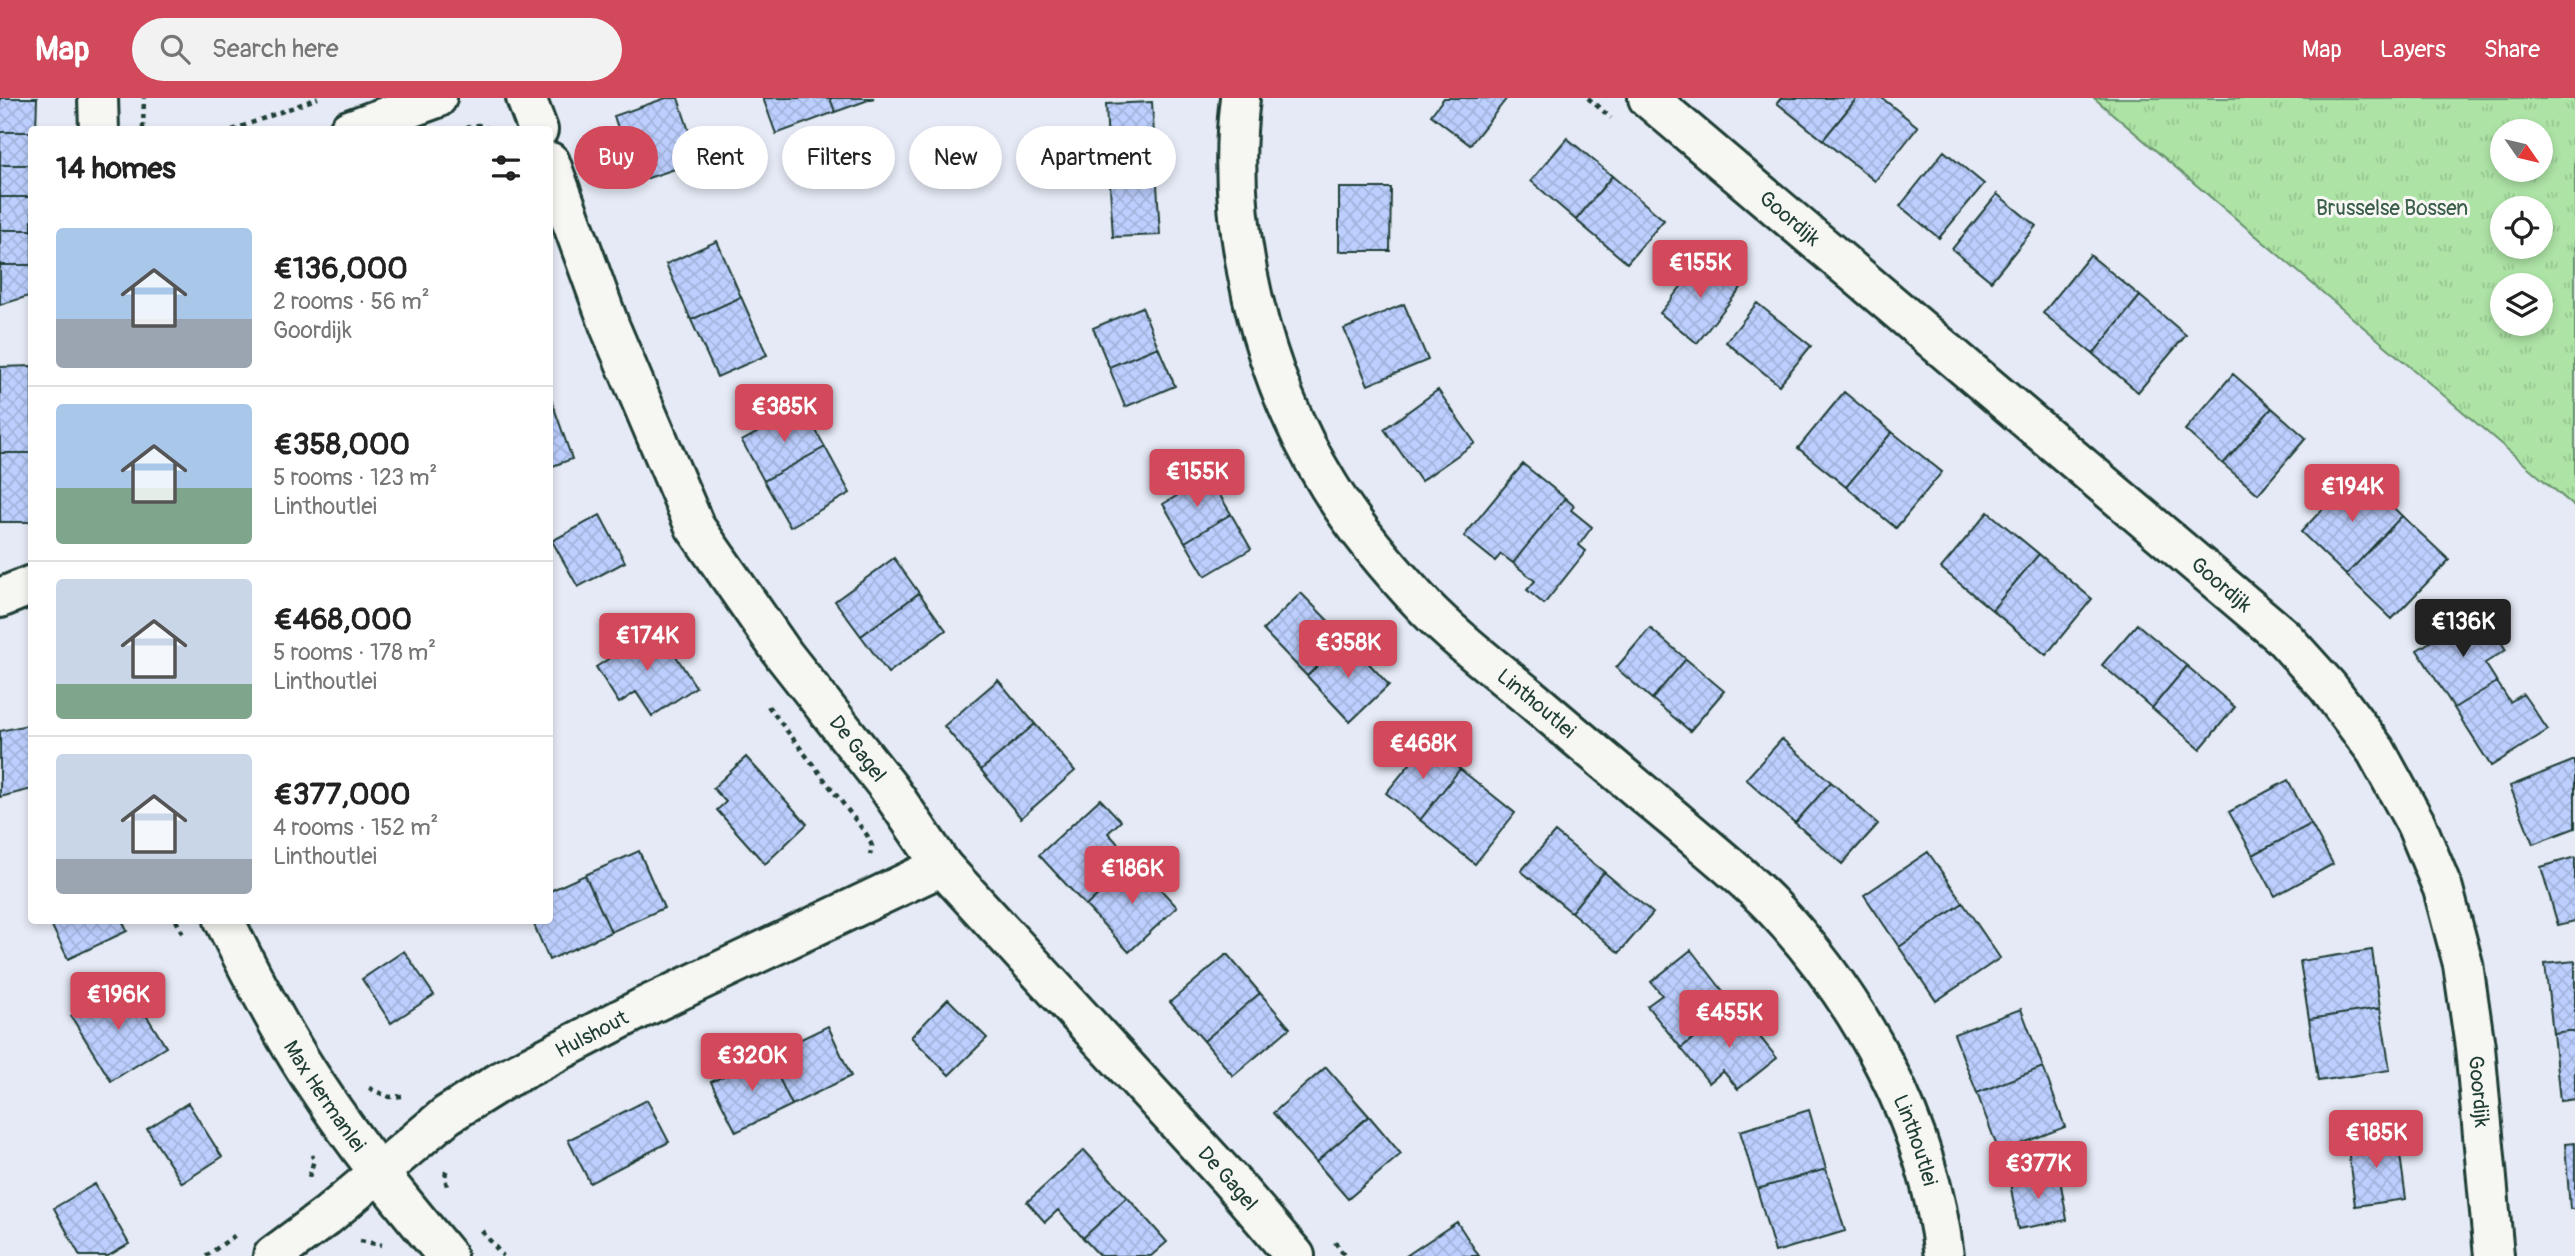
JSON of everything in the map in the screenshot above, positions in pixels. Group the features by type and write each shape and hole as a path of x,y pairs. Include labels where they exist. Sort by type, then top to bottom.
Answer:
{"street":[{"path":"98,98 99,126"},
{"path":"360,126 437,98"},
{"path":"526,98 536,126"},
{"name":"Linthoutlei","path":"1240,98 1237,126 1237,194 1248,277 1265,343 1289,407 1329,486 1377,552 1428,610 1715,854 1770,904 1816,957 1856,1013 1895,1085 1922,1157 1940,1224 1944,1256"},
{"name":"Goordijk","path":"1648,98 2282,636 2328,687 2360,729 2416,824 2443,889 2463,964 2475,1047 2494,1256"},
{"name":"De Gagel","path":"553,170 610,327 695,527 784,655 888,787 942,866 1229,1179 1296,1256"},
{"path":"0,598 28,587"},
{"name":"Hulshout","path":"273,1256 327,1216 447,1115 503,1080 569,1044 942,866"},
{"name":"Max Hermanlei","path":"226,924 260,991 309,1075 340,1120 447,1256"}],"path":[{"path":"143,126 144,98"},
{"path":"243,126 318,98"},
{"path":"1588,98 1615,121"},
{"path":"837,797 870,841 872,850 866,859"},
{"path":"362,1077 370,1088 379,1094 400,1098 406,1095"},
{"path":"447,1166 446,1186 452,1194"},
{"path":"478,1226 503,1256"},
{"path":"1329,1235 1345,1256"},
{"path":"351,1244 357,1241 374,1242 386,1248"}],"green space":[{"name":"Brusselse Bossen","path":"2094,98 2575,98 2575,507"}],"building":[{"path":"0,98 37,98 36,126 28,126 28,132 0,132"},
{"path":"666,98 678,98 687,126 672,126 672,170 658,175 658,126 617,126 614,116"},
{"path":"763,98 830,98 835,112 797,126 782,126 782,132 776,134"},
{"path":"830,98 874,98 835,112"},
{"path":"1444,98 1507,98 1470,145 1431,115"},
{"path":"1781,98 1857,98 1823,140 1777,103"},
{"path":"1857,98 1882,98 1918,127 1875,181 1823,140"},
{"path":"1152,102 1153,126 1107,126 1106,104"},
{"path":"0,132 28,132 28,165 0,165"},
{"path":"1567,138 1612,176 1576,220 1531,181"},
{"path":"1944,151 1984,184 1939,238 1900,206"},
{"path":"0,165 28,165 28,197 0,197"},
{"path":"1612,176 1664,220 1627,263 1576,220"},
{"path":"1339,188 1391,188 1390,251 1339,251"},
{"path":"1110,189 1157,189 1160,235 1113,237"},
{"path":"1997,194 2036,226 1991,281 1952,249"},
{"path":"0,197 28,197 28,230 0,230"},
{"path":"0,230 28,230 28,265 0,265"},
{"path":"717,241 741,297 691,320 666,264"},
{"path":"2090,255 2140,296 2093,354 2043,313"},
{"path":"1704,258 1741,288 1697,343 1660,313"},
{"path":"0,265 28,265 28,296 0,305"},
{"path":"2140,296 2186,335 2138,392 2093,354"},
{"path":"741,297 767,355 717,377 691,320"},
{"path":"1757,303 1811,346 1779,385 1726,342"},
{"path":"1404,304 1428,360 1368,385 1344,329"},
{"path":"1142,307 1158,347 1109,367 1093,328"},
{"path":"1158,347 1175,386 1125,407 1109,367"},
{"path":"28,366 28,453 0,453 0,367"},
{"path":"2233,374 2272,408 2223,464 2185,430"},
{"path":"1438,390 1475,443 1421,481 1384,429"},
{"path":"1844,392 1892,432 1846,487 1798,448"},
{"path":"553,405 572,459 553,466"},
{"path":"803,407 825,447 764,481 742,441"},
{"path":"2272,408 2306,438 2258,494 2223,464"},
{"path":"1892,432 1942,472 1896,528 1846,487"},
{"path":"825,447 850,493 790,527 764,481"},
{"path":"0,453 28,453 28,522 0,522"},
{"path":"1523,464 1565,498 1513,563 1501,554 1495,561 1464,536"},
{"path":"2357,472 2402,516 2346,575 2301,532"},
{"path":"1209,477 1231,514 1185,542 1163,504"},
{"path":"1565,498 1574,506 1571,510 1592,527 1579,545 1586,551 1544,604 1527,590 1535,581 1513,563"},
{"path":"1988,512 2039,554 1992,610 1941,568"},
{"path":"1231,514 1251,549 1205,576 1185,542"},
{"path":"600,515 625,562 578,587 553,540"},
{"path":"2402,516 2449,560 2392,619 2346,575"},
{"path":"2039,554 2092,599 2046,655 1992,610"},
{"path":"894,558 919,593 861,636 835,601"},
{"path":"919,593 946,630 888,673 861,636"},
{"path":"1301,593 1346,639 1307,676 1263,630"},
{"path":"2481,611 2506,650 2485,663 2497,682 2454,708 2417,650"},
{"path":"2137,624 2187,666 2152,708 2102,665"},
{"path":"657,627 696,687 652,716 636,692 619,703 596,667"},
{"path":"1650,628 1686,659 1652,699 1616,668"},
{"path":"1346,639 1389,685 1350,722 1307,676"},
{"path":"1686,659 1724,691 1690,731 1652,699"},
{"path":"2187,666 2235,707 2200,749 2152,708"},
{"path":"998,680 1035,724 981,770 944,726"},
{"path":"2497,682 2510,702 2523,694 2548,730 2491,766 2454,708"},
{"path":"1035,724 1075,771 1021,818 981,770"},
{"path":"28,725 28,790 0,797 0,731"},
{"path":"1782,739 1831,782 1795,823 1746,779"},
{"path":"1427,743 1460,769 1420,820 1386,793"},
{"path":"746,757 807,824 765,864 717,810 726,802 713,788"},
{"path":"2575,760 2575,828 2533,844 2510,786"},
{"path":"1460,769 1515,813 1475,864 1420,820"},
{"path":"2288,780 2311,824 2253,855 2229,812"},
{"path":"1831,782 1878,824 1842,864 1795,823"},
{"path":"1100,799 1121,821 1108,833 1134,861 1086,906 1039,855"},
{"path":"2311,824 2333,864 2275,896 2253,855"},
{"path":"1555,832 1604,872 1571,912 1521,871"},
{"path":"639,851 664,908 611,932 585,875"},
{"path":"1928,852 1963,903 1899,947 1864,895"},
{"path":"2575,857 2575,921 2558,925 2541,867"},
{"path":"1134,861 1177,907 1129,952 1086,906"},
{"path":"1604,872 1653,913 1619,953 1571,912"},
{"path":"585,875 611,932 549,960 534,924 553,924 553,890"},
{"path":"1963,903 2000,958 1936,1001 1899,947"},
{"path":"51,924 124,924 127,931 68,959"},
{"path":"1691,950 1734,1005 1681,1048 1647,1006 1662,995 1651,982"},
{"path":"2372,950 2380,1008 2309,1019 2300,961"},
{"path":"404,951 434,995 391,1023 362,979"},
{"path":"1227,954 1260,993 1204,1041 1170,1002"},
{"path":"2575,961 2575,1030 2553,1033 2545,964"},
{"path":"126,983 166,1047 111,1081 71,1016"},
{"path":"1260,993 1290,1028 1233,1076 1204,1041"},
{"path":"948,999 987,1038 949,1075 911,1037"},
{"path":"1734,1005 1777,1058 1738,1089 1723,1071 1709,1083 1681,1048"},
{"path":"2380,1008 2390,1070 2318,1081 2309,1019"},
{"path":"2021,1009 2043,1067 1977,1093 1954,1034"},
{"path":"828,1026 851,1076 792,1105 768,1055"},
{"path":"2575,1030 2575,1099 2560,1101 2553,1033"},
{"path":"768,1055 792,1105 736,1132 711,1082"},
{"path":"1326,1067 1369,1116 1316,1162 1273,1113"},
{"path":"2043,1067 2065,1127 1999,1152 1977,1093"},
{"path":"647,1100 669,1142 590,1183 568,1140"},
{"path":"188,1103 222,1157 182,1183 147,1129"},
{"path":"1809,1110 1826,1169 1757,1189 1740,1131"},
{"path":"1369,1116 1401,1154 1348,1199 1316,1162"},
{"path":"2397,1133 2406,1199 2355,1206 2347,1140"},
{"path":"2575,1143 2575,1209 2570,1209 2565,1144"},
{"path":"1084,1150 1127,1197 1083,1238 1058,1210 1045,1222 1027,1202"},
{"path":"1826,1169 1845,1231 1775,1252 1757,1189"},
{"path":"2059,1173 2067,1220 2018,1229 2010,1182"},
{"path":"95,1184 129,1244 108,1256 80,1256 54,1208"},
{"path":"1127,1197 1167,1242 1151,1256 1100,1256 1083,1238"},
{"path":"1457,1222 1479,1256 1406,1256"}]}
